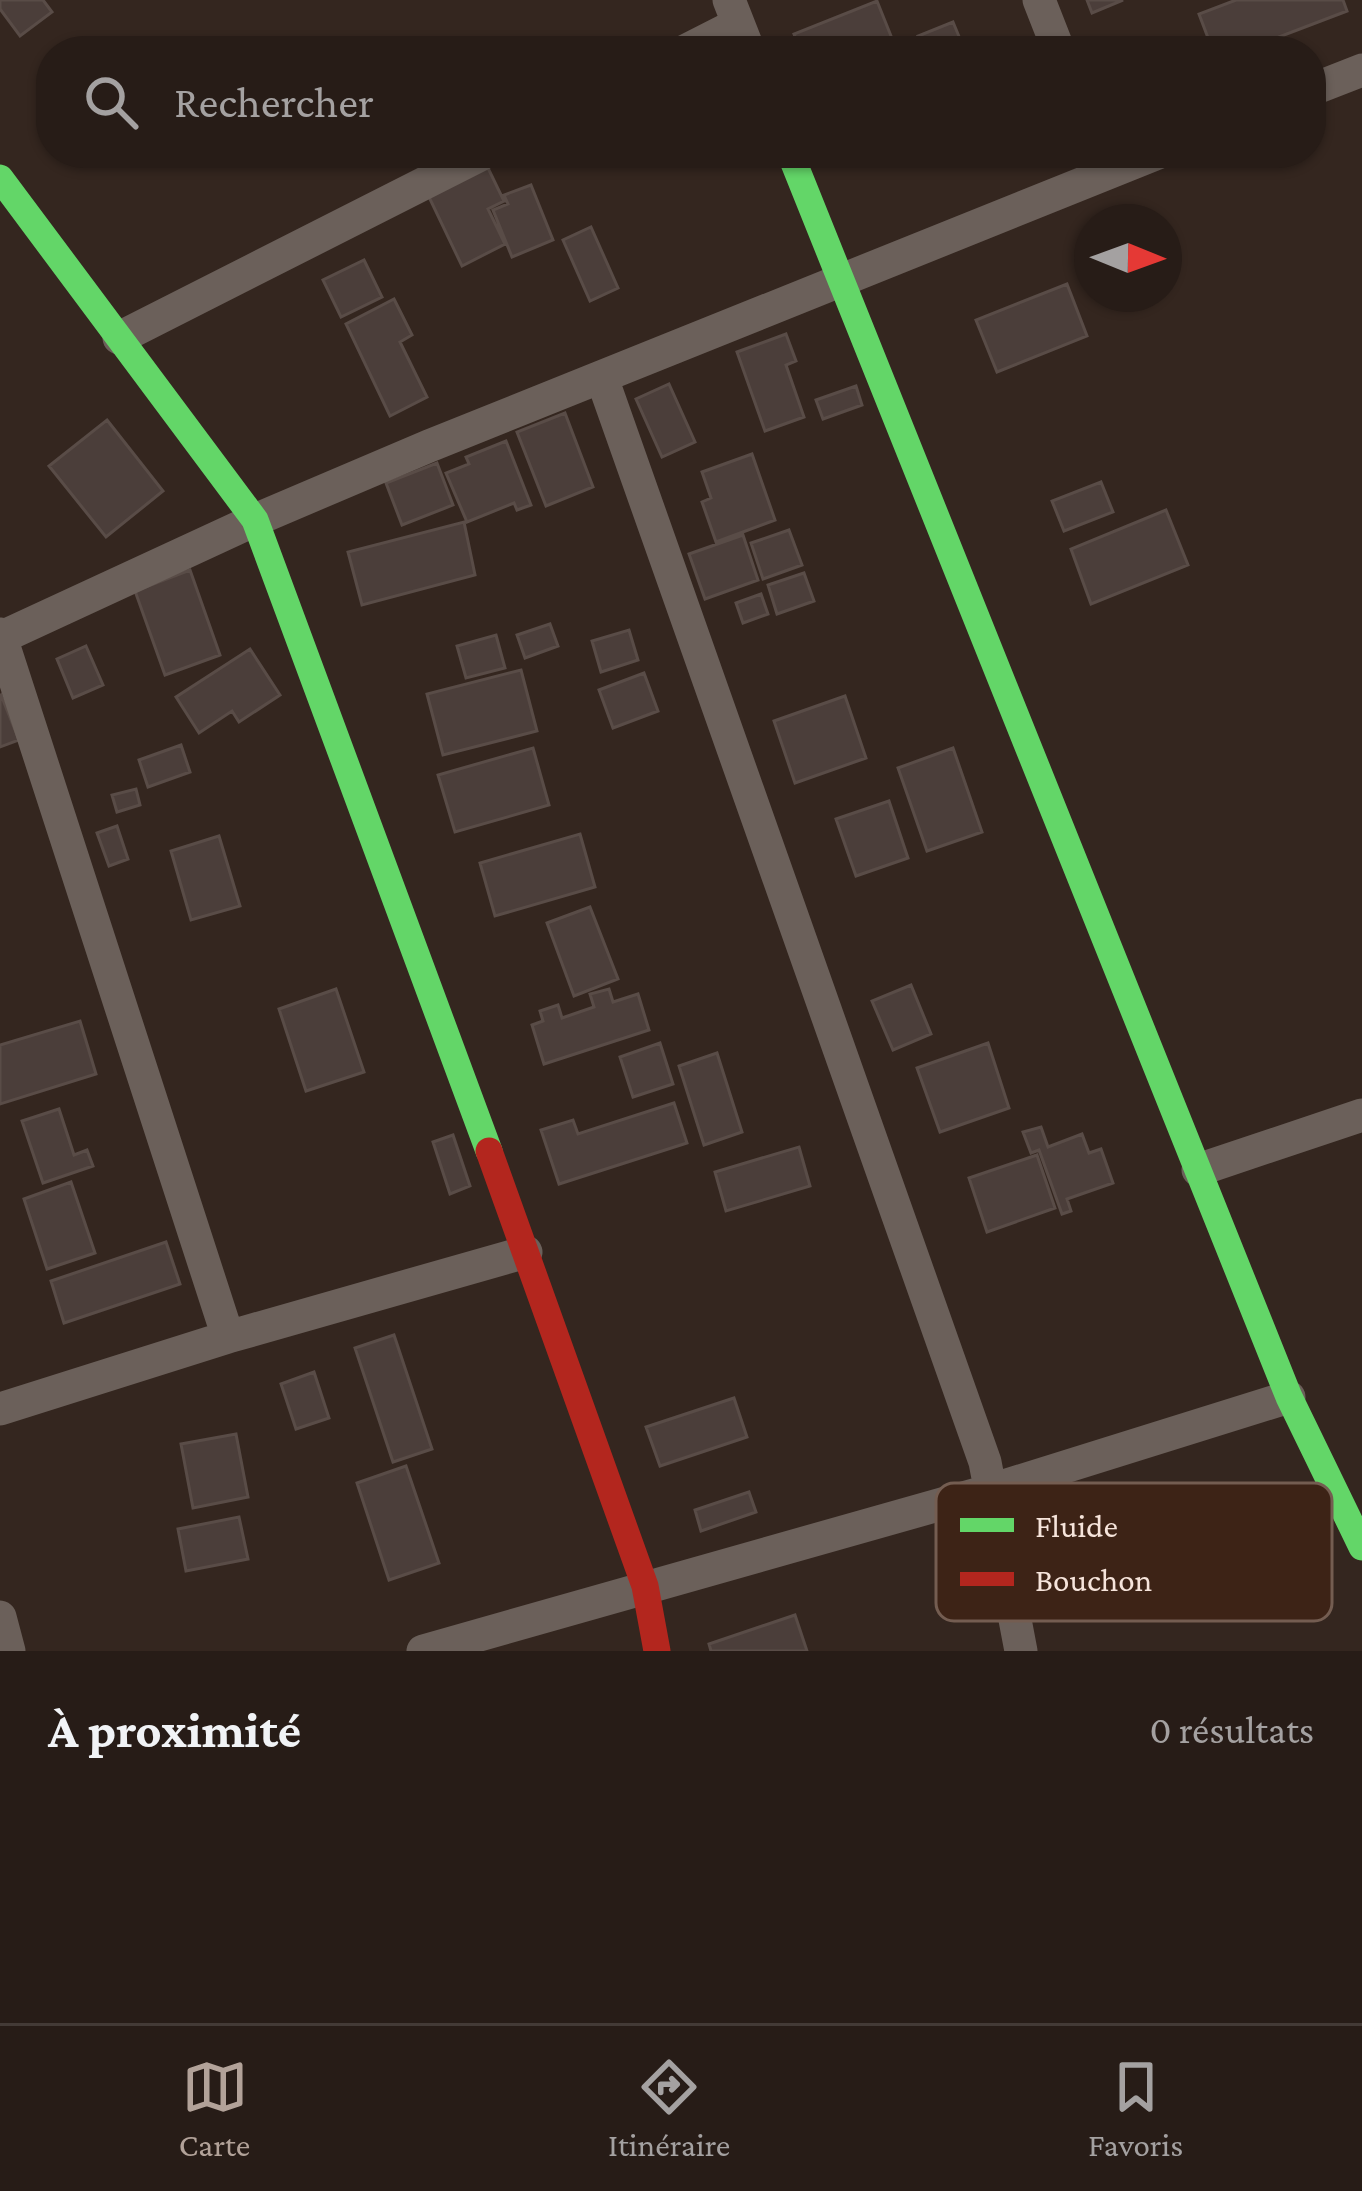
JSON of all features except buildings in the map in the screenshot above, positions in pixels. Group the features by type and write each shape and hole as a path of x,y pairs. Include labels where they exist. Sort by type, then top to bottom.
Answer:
{"street":[{"path":"1039,0 1053,36"},
{"path":"1326,85 1362,70"},
{"path":"119,338 454,168"},
{"path":"796,168 1289,1397 1331,1483"},
{"path":"229,1336 1,636 255,520 842,281 1093,168"},
{"path":"0,178 255,520 645,1586 657,1651"},
{"path":"602,378 989,1483"},
{"path":"1198,1170 1362,1114"},
{"path":"0,1409 229,1336 526,1252"},
{"path":"1013,1483 1289,1397"},
{"path":"1332,1485 1362,1547"},
{"path":"423,1651 936,1505"},
{"path":"0,1617 9,1651"},
{"path":"1016,1621 1022,1651"}],"traffic: fast":[{"path":"796,168 1289,1397 1331,1483"},
{"path":"0,178 255,520 489,1151"},
{"path":"1332,1485 1362,1547"}],"traffic: jam":[{"path":"489,1151 645,1586 657,1651"}]}
